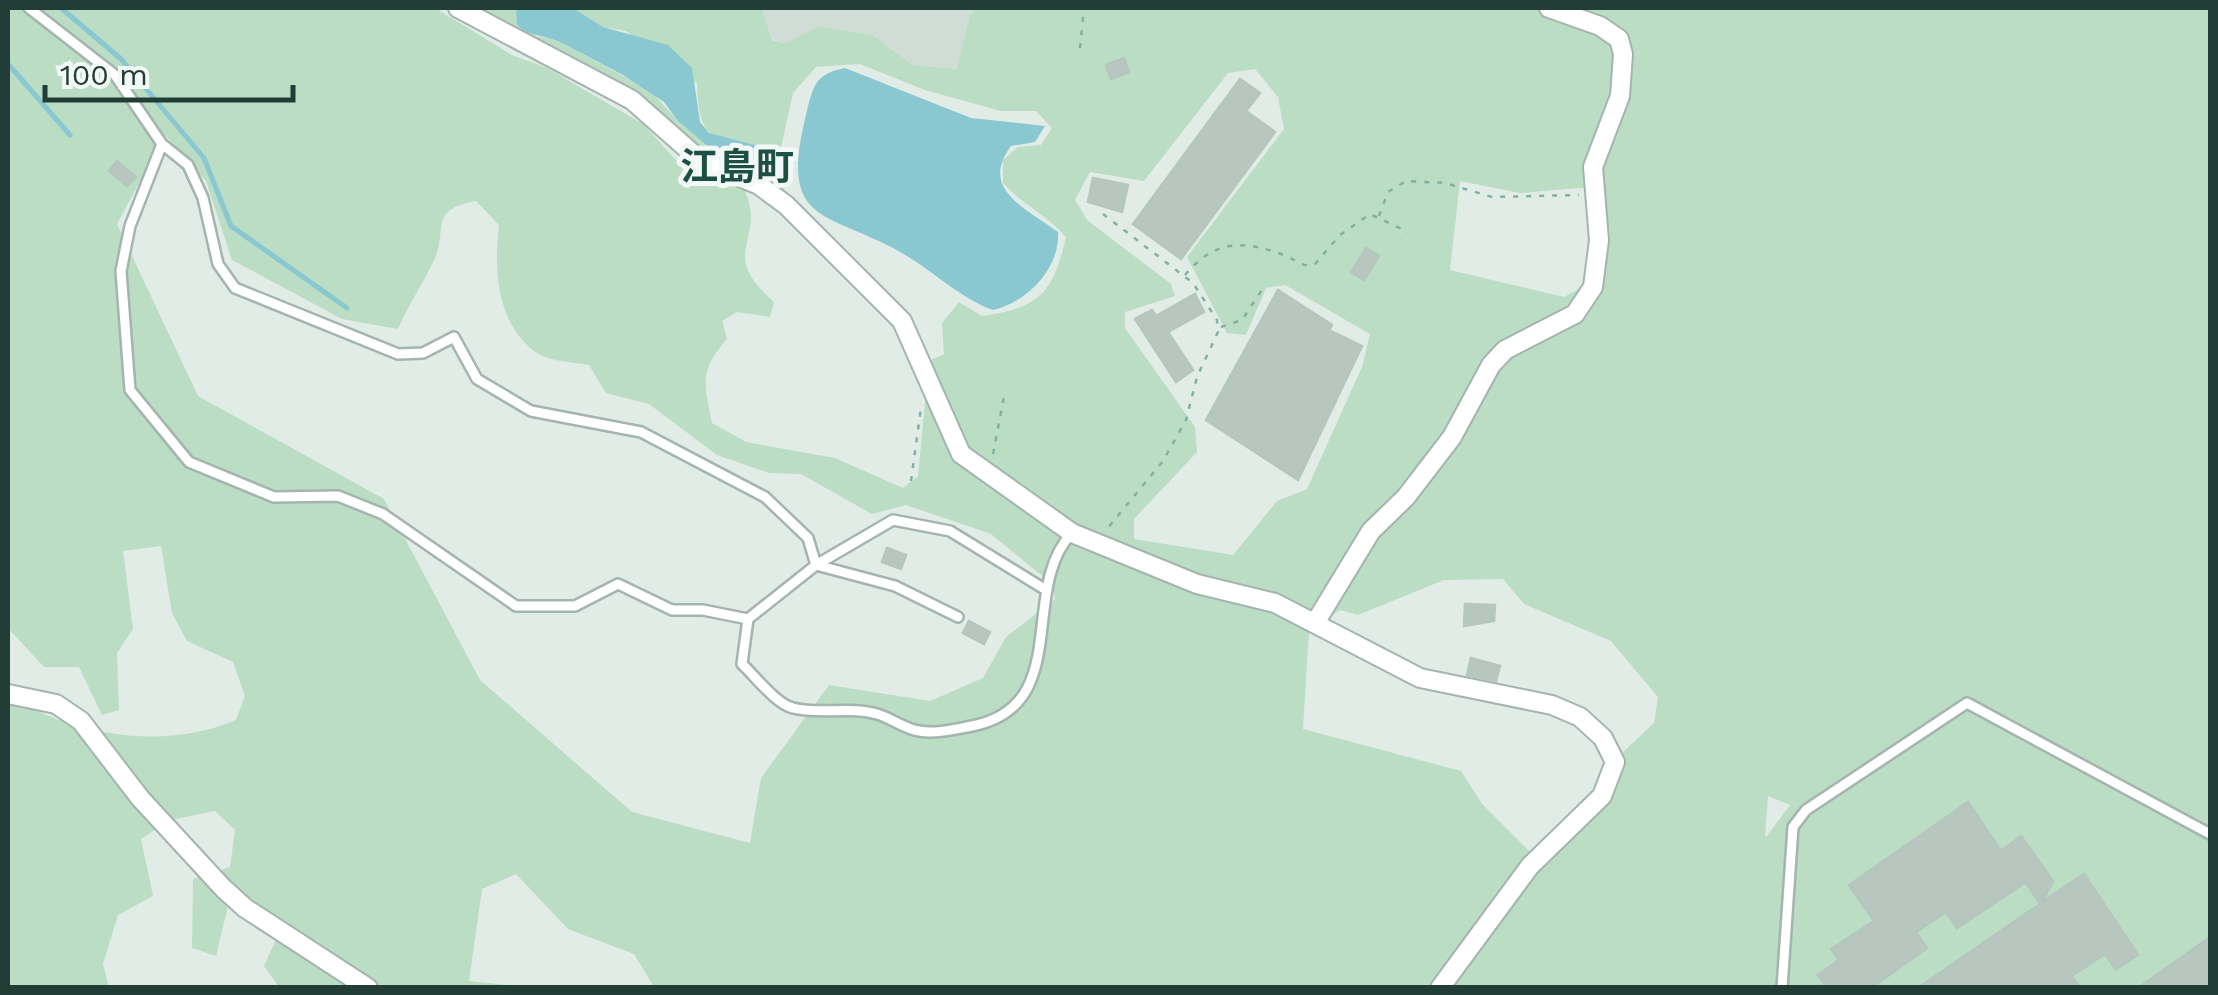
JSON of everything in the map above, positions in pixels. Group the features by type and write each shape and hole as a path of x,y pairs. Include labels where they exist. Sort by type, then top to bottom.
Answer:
{"street":[{"path":"458,8 632,100 701,161 759,184 786,205 902,321 961,454 1072,532 1196,584 1275,603 1420,678 1552,705 1580,717 1602,738 1615,762 1602,796 1530,866 1440,988"},
{"path":"1315,623 1371,532 1452,437 1491,365 1506,350 1575,314 1585,301 1597,270 1593,167 1620,96 1623,54 1619,40 1600,26 1549,8"},
{"path":"8,694 56,704 80,721 140,798 223,888 246,908 368,988"}],"lane":[{"path":"30,8 115,76 162,144 188,165 203,198 218,264 236,288 398,354 423,354 454,338 477,380 531,412 641,432 765,497 808,538 816,565"},
{"path":"162,144 130,226 121,272 130,390 189,462 274,497 338,496 382,514 516,606 574,606 618,584 672,610 703,610 748,620"},
{"path":"1046,590 991,552 950,531 893,520 816,565 748,620 742,664 790,708 874,713 918,731 940,732 996,721 1024,695 1041,645 1053,561 1072,532"},
{"path":"816,565 895,586 958,617"},
{"path":"1782,988 1793,827 1806,810 1967,703 2210,834"}],"path":[{"path":"1080,48 1084,8"},
{"path":"1379,216 1388,192 1406,181 1426,180 1519,199 1595,192"},
{"path":"1095,543 1171,448 1186,420 1218,328 1217,320 1184,275 1104,214"},
{"path":"1184,275 1208,249 1226,246 1262,250 1308,266 1354,223 1370,214 1408,232"},
{"path":"1218,328 1242,320 1262,290"},
{"path":"986,472 997,440 1005,392"},
{"path":"911,482 919,397"}],"shaded area":[{"path":"762,8 977,8 970,15 958,69 913,65 872,35 820,26 785,43 772,39"}],"green space":[{"path":"8,8 435,8 512,55 547,68 643,124 685,170 745,191 751,223 745,258 748,270 774,302 770,317 737,312 722,321 727,339 712,360 706,378 712,423 746,442 835,458 903,488 918,476 929,361 944,354 942,323 959,302 982,316 1030,303 1049,285 1055,272 1066,237 1003,183 1003,160 1018,147 1041,145 1052,128 1036,111 1001,111 925,90 860,64 816,67 793,93 777,165 748,145 712,135 704,126 699,109 697,83 626,31 603,27 573,8 762,8 772,40 785,43 819,26 872,35 913,65 957,69 970,15 977,8 2210,8 2210,987 654,987 634,954 568,929 516,874 482,889 469,981 526,987 279,987 264,966 283,924 251,898 228,906 216,956 192,948 193,879 230,867 235,830 215,811 170,820 141,839 153,896 118,915 103,964 109,987 8,987 8,701 103,732 170,736 236,720 245,696 233,662 187,641 172,613 161,546 123,551 133,629 117,653 119,710 102,715 79,667 44,667 8,628","holes":["1255,69 1278,97 1284,129 1187,257 1227,333 1246,335 1266,288 1285,285 1370,334 1362,367 1307,489 1277,501 1233,555 1134,539 1134,519 1197,452 1195,427 1125,328 1125,312 1175,296 1171,284 1087,220 1075,200 1090,172 1144,181 1228,73","165,135 206,181 232,260 342,319 398,329 435,258 445,215 476,201 499,225 500,294 512,325 534,351 552,359 589,365 606,393 649,404 717,455 769,473 801,474 872,514 906,505 991,534 1052,584 1055,599 1006,637 983,678 930,701 829,685 761,778 750,843 632,812 480,680 384,499 198,396 117,224","1460,181 1520,193 1601,186 1610,234 1604,275 1564,297 1450,270","1503,579 1524,604 1611,641 1658,697 1654,723 1623,752 1617,788 1542,864 1482,804 1461,771 1303,729 1309,631 1340,610 1358,615 1444,580","1768,796 1790,805 1765,836"]},
{"path":"477,8 516,8 536,36 558,41 651,91 677,120 732,159 783,177 785,195 700,156 635,100 478,14"}],"water":[{"path":"516,8 573,8 603,27 668,45 692,68 700,122 709,133 762,147 783,177 710,148 677,120 664,102 623,75 558,41 523,31 517,24"},
{"path":"845,68 971,118 1045,126 1035,142 1011,146 1002,161 1000,175 1011,197 1058,232 1053,259 1029,292 993,310 969,299 902,253 831,220 804,197 799,151 811,97 821,78"}],"building":[{"path":"1124,58 1129,72 1111,79 1106,65"},
{"path":"1240,79 1260,93 1246,111 1275,132 1181,259 1133,224"},
{"path":"117,161 136,177 127,186 109,171"},
{"path":"1093,178 1128,185 1122,212 1088,202"},
{"path":"1366,248 1379,256 1364,280 1351,272"},
{"path":"1278,290 1332,325 1329,330 1362,346 1298,480 1206,420"},
{"path":"1195,294 1204,312 1168,332 1193,370 1176,382 1135,319 1152,310 1156,316"},
{"path":"887,548 906,555 901,569 882,562"},
{"path":"1465,604 1495,605 1494,621 1464,626"},
{"path":"969,621 990,632 984,644 963,633"},
{"path":"1471,658 1500,666 1496,681 1467,675"},
{"path":"1968,802 2001,851 2021,836 2053,881 2042,902 2084,874 2138,955 2116,969 2105,954 2072,976 2080,988 1918,988 2040,904 2026,882 1957,928 1946,912 1916,932 1927,948 1871,988 1827,988 1818,975 1839,960 1831,949 1874,921 1849,885"},
{"path":"2210,937 2210,988 2138,988 2165,969"}],"waterway":[{"path":"61,8 121,59 204,158 231,226 347,308"},
{"path":"8,64 70,135"}],"district":[{"name":"江島町","path":"737,167"}]}
